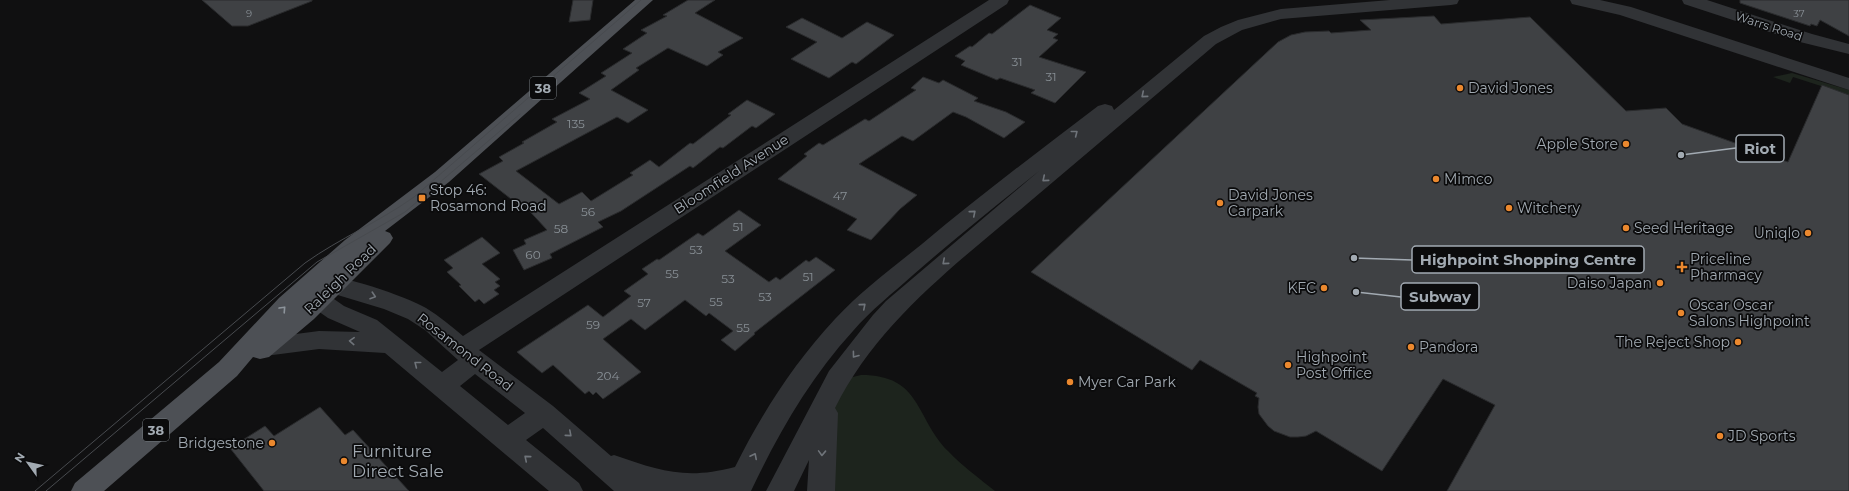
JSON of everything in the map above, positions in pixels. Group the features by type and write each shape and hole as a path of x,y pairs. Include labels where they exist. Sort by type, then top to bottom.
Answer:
{"main road":[{"name":"Raleigh Road","path":"228,369 265,347 323,288 442,177 645,0"},
{"name":"Raleigh Road","path":"85,491 228,369 287,304 323,288"}],"street":[{"name":"Bloomfield Avenue","path":"443,385 468,355 1001,0"},
{"path":"596,458 636,476 679,489 699,490 740,483 780,410 815,360 852,316 987,201 1198,35 1223,20 1254,10 1286,5 1351,0"},
{"path":"780,491 838,378 881,321 894,307 962,247 1220,34 1245,22 1281,14 1451,0"},
{"path":"1578,0 1625,11 1849,84"},
{"path":"1609,0 1642,9 1849,77"},
{"name":"Warrs Road","path":"1690,0 1811,39 1849,49"},
{"name":"Rosamond Road","path":"323,288 392,303 416,313 433,324 468,355 544,413 633,491"},
{"path":"323,288 326,306 369,326 443,385 568,491"},
{"path":"265,347 319,340 354,340 391,344"},
{"path":"821,491 823,426 826,400"},
{"path":"507,440 544,413"}],"shaded area":[{"path":"1792,73 1849,90 1849,95 1793,77 1790,83 1773,77"},
{"path":"861,375 881,377 896,382 907,390 937,438 948,451 995,491 821,491 823,426 849,378"}],"building":[{"path":"202,0 312,1 248,26 232,26"},
{"path":"573,0 593,0 590,20 569,22"},
{"path":"688,0 715,0 695,13 743,38 718,52 723,55 707,66 668,48 636,68 639,70 611,90 648,110 628,123 617,117 516,171 559,204 582,192 591,201 633,175 630,173 650,160 659,167 690,143 693,144 731,115 728,114 747,100 775,114 756,128 752,126 723,148 720,147 693,168 690,166 621,211 598,222 603,227 550,254 552,258 524,270 513,250 526,244 524,240 547,230 523,204 520,206 479,174 503,161 499,157 557,122 552,119 590,99 579,93 606,76 601,73 632,53 623,49 647,33 641,30 667,16 663,15"},
{"path":"1740,0 1849,0 1849,36 1820,20 1817,26 1811,24 1810,26 1740,3"},
{"path":"1030,5 1061,18 1047,30 1058,34 1053,38 1058,40 1039,57 1086,72 1055,103 1031,93 1035,90 1000,78 997,80 961,65 965,61 955,56 970,46 972,47 989,33 992,34"},
{"path":"1434,16 1441,24 1530,17 1626,111 1666,108 1682,124 1788,162 1822,85 1849,95 1849,491 1447,491 1495,405 1443,379 1382,471 1316,431 1306,436 1290,437 1274,431 1259,414 1259,398 1255,396 1257,393 1200,360 1192,370 1031,272 1278,42 1291,35 1305,32 1329,31 1331,33 1371,30 1360,20"},
{"path":"802,18 842,38 867,22 894,35 856,64 852,62 829,78 791,59 817,42 786,27"},
{"path":"923,77 939,83 943,80 978,98 974,101 1006,112 1025,122 1004,138 966,117 953,112 913,141 902,136 859,164 917,195 900,209 871,240 847,230 857,219 778,179 807,156 804,154 819,143 823,145 865,119 869,121 916,90 911,88"},
{"path":"739,210 761,225 725,251 769,282 776,277 780,280 806,260 809,262 816,257 835,270 754,333 755,334 735,351 721,340 733,331 709,313 706,316 685,300 645,330 631,319 603,339 641,372 603,399 596,392 593,395 589,391 585,394 553,365 542,373 517,352 588,305 603,317 631,296 624,291 648,274 642,269 657,259 659,260 698,233 703,236"},
{"path":"482,237 500,253 482,264 500,279 495,282 500,286 494,290 499,294 484,304 479,299 475,302 459,286 461,285 447,272 453,268 444,260"},
{"path":"320,407 345,435 353,430 409,491 264,491 230,448 265,426 274,436"}],"tram line":[{"path":"35,491 305,263 414,197 641,0"},
{"path":"46,491 317,262 405,212 520,114"}],"place":[{"name":"David Jones","path":"1460,88"},
{"name":"Apple Store","path":"1626,144"},
{"name":"Riot","path":"1681,155"},
{"name":"Mimco","path":"1436,179"},
{"name":"Stop 46: Rosamond Road","path":"422,198"},
{"name":"David Jones Carpark","path":"1220,203"},
{"name":"Witchery","path":"1509,208"},
{"name":"Seed Heritage","path":"1626,228"},
{"name":"Uniqlo","path":"1808,233"},
{"name":"Highpoint Shopping Centre","path":"1354,258"},
{"name":"Priceline Pharmacy","path":"1682,267"},
{"name":"Daiso Japan","path":"1660,283"},
{"name":"KFC","path":"1324,288"},
{"name":"Subway","path":"1356,292"},
{"name":"Oscar Oscar Salons Highpoint","path":"1681,313"},
{"name":"The Reject Shop","path":"1738,342"},
{"name":"Pandora","path":"1411,347"},
{"name":"Highpoint Post Office","path":"1288,365"},
{"name":"Myer Car Park","path":"1070,382"},
{"name":"JD Sports","path":"1720,436"},
{"name":"Bridgestone","path":"272,443"},
{"name":"Furniture Direct Sale","path":"344,461"}]}
